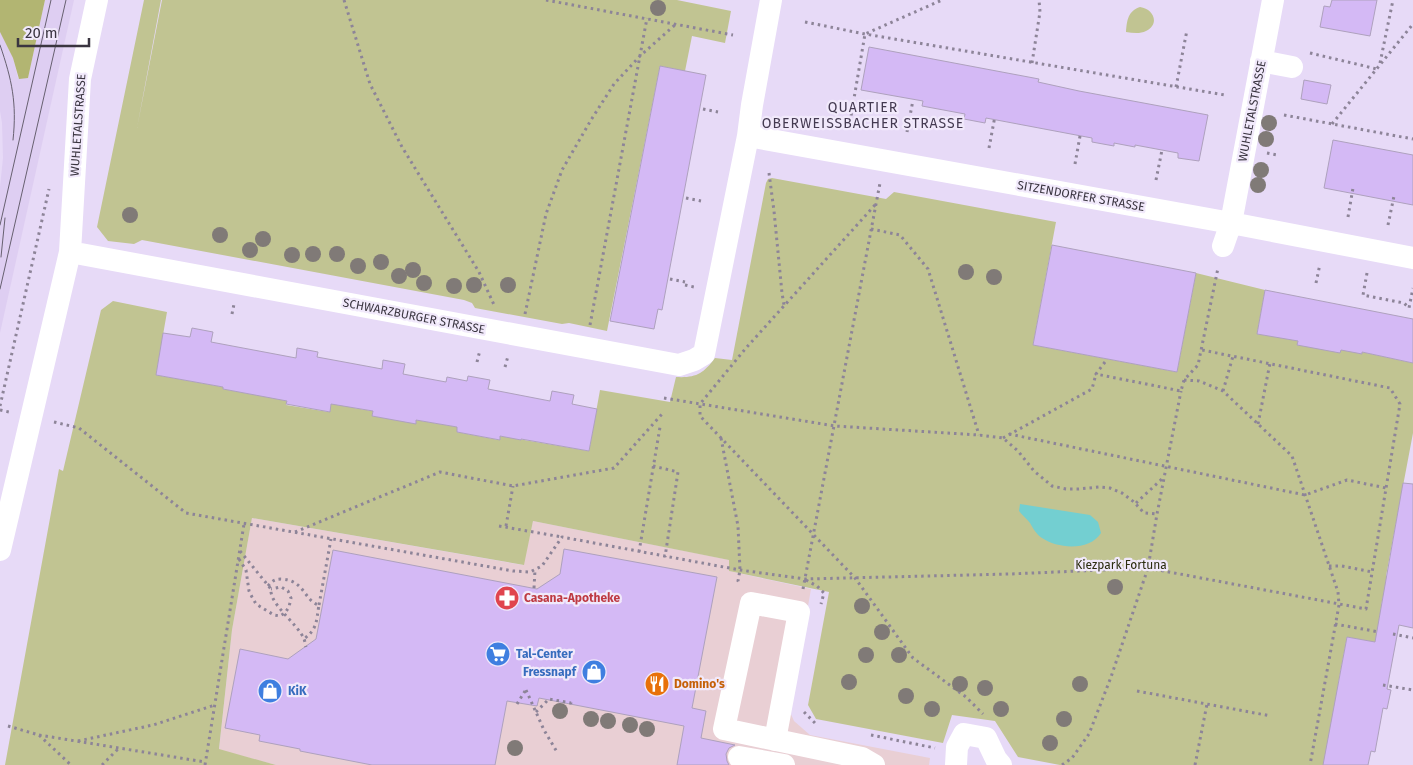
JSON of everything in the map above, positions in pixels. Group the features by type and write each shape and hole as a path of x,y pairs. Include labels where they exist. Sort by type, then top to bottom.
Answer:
{"street":[{"name":"WUHLETALSTRASSE","path":"70,252 80,79 97,0"},
{"name":"SCHWARZBURGER STRASSE","path":"70,252 679,365 694,360 704,354 748,136 771,0"},
{"name":"WUHLETALSTRASSE","path":"1223,246 1231,223 1273,0"},
{"path":"1261,61 1298,60"},
{"name":"SITZENDORFER STRASSE","path":"748,136 1231,223 1413,258"},
{"path":"0,550 70,252"},
{"path":"774,740 809,612 751,603 724,729 774,740 862,758 874,765"},
{"path":"949,757 958,747 964,734 986,738 1001,765"},
{"path":"739,757 784,765"}],"path":[{"path":"344,0 370,84 402,147 479,272 498,314 494,331"},
{"path":"546,0 733,35"},
{"path":"865,34 942,0"},
{"path":"1032,63 1040,12 1039,0"},
{"path":"1380,65 1392,0"},
{"path":"586,348 647,18"},
{"path":"805,22 865,34 1225,95"},
{"path":"520,336 546,214 562,170 614,84 640,56 676,24"},
{"path":"1332,124 1413,24"},
{"path":"1176,87 1187,30"},
{"path":"850,122 865,34"},
{"path":"1298,60 1377,69"},
{"path":"907,132 913,100"},
{"path":"703,109 718,112"},
{"path":"1284,115 1413,140"},
{"path":"989,148 995,116"},
{"path":"1075,164 1080,136"},
{"path":"1156,180 1162,150"},
{"path":"809,612 805,579 885,160"},
{"path":"769,173 784,306"},
{"path":"1348,217 1353,188"},
{"path":"1388,225 1394,196"},
{"path":"686,198 701,201"},
{"path":"875,205 746,348 700,404 700,416 855,578 913,658 966,697 989,719"},
{"path":"871,229 900,235 928,269 978,435"},
{"path":"1062,765 1072,758 1089,734 1111,677 1148,568 1181,391 1184,380 1198,365 1223,246"},
{"path":"1316,283 1320,264"},
{"path":"0,406 30,272"},
{"path":"1367,272 1363,295 1404,303 1409,308 1413,288"},
{"path":"670,279 685,282"},
{"path":"499,526 740,570 805,579 1148,568 1366,609 1400,404 1390,388 1202,350"},
{"path":"1223,391 1233,356"},
{"path":"1003,438 1092,389 1096,374 1105,362"},
{"path":"1258,424 1270,363"},
{"path":"1096,374 1181,391"},
{"path":"1184,380 1199,382 1223,391 1292,456 1338,592 1339,605 1336,624 1310,765"},
{"path":"664,398 834,426 1003,438 1018,450 1034,471 1052,486 1066,490 1098,487 1110,488 1122,493 1136,503 1144,513 1157,514"},
{"path":"295,532 440,472 513,486 614,468 662,414"},
{"path":"639,552 660,427"},
{"path":"79,428 186,513 513,571 530,572 542,566 562,537"},
{"path":"1010,434 1305,495 1347,480 1386,488"},
{"path":"721,437 738,526 740,570"},
{"path":"653,466 678,472 665,556"},
{"path":"1136,503 1164,477"},
{"path":"506,526 513,486"},
{"path":"8,726 39,735 205,763 244,524"},
{"path":"304,639 315,628 331,539"},
{"path":"240,551 271,589 270,594 304,639 306,647"},
{"path":"238,559 246,570 249,591 256,604 274,615 280,616 289,607 291,598 288,591 281,587 271,589"},
{"path":"1329,566 1342,566 1372,572"},
{"path":"534,588 535,570"},
{"path":"268,586 272,581 278,579 295,582 314,603 319,605"},
{"path":"805,579 824,593 809,612"},
{"path":"1336,624 1380,632"},
{"path":"1392,634 1413,638"},
{"path":"1383,685 1413,690"},
{"path":"517,704 526,690 544,730 557,752"},
{"path":"1136,691 1271,716"},
{"path":"536,712 549,699 572,703 572,700"},
{"path":"1195,765 1207,704"},
{"path":"75,741 153,724 215,705"},
{"path":"801,709 814,723 824,725"},
{"path":"863,733 949,757"},
{"path":"39,735 71,765"},
{"path":"102,765 120,748"}],"shaded area":[{"path":"0,0 45,0 28,78 19,79 13,58 0,32"},
{"path":"45,0 74,0 0,333 0,187 3,158 0,111 0,32 13,58 18,78 28,78"},
{"path":"1020,504 1090,515 1098,522 1101,533 1096,539 1082,545 1065,546 1049,542 1038,535 1019,511"},
{"path":"252,518 523,565 533,521 730,560 729,571 811,589 791,703 790,712 794,721 810,735 930,758 929,765 276,765 219,750 232,630"}],"green space":[{"path":"144,0 161,0 137,128 162,0 677,0 731,11 725,43 692,36 685,71 660,66 607,331 475,308 472,303 464,300 142,240 134,244 108,241 97,227"},
{"path":"1140,7 1145,8 1152,14 1154,17 1153,25 1144,32 1126,32 1129,16"},
{"name":"Kiezpark Fortuna","path":"772,178 886,199 894,192 1056,222 1033,345 1177,372 1196,273 1265,290 1257,334 1298,340 1297,345 1362,352 1413,363 1413,433 1386,576 1389,577 1382,601 1377,643 1347,637 1327,765 1060,765 1018,757 995,721 952,715 943,743 816,719 808,705 829,592 729,571 729,560 533,521 524,565 252,518 232,630 219,749 276,765 5,765 59,469 63,471 101,310 113,301 167,312 156,375 287,400 286,405 329,412 332,401 354,408 373,411 372,416 416,423 416,420 458,427 457,432 499,440 500,436 589,451 600,390 670,402 676,377 694,376 707,368 715,358 732,360 766,183 768,179"}],"building":[{"path":"1332,0 1377,0 1370,36 1320,27 1324,6 1330,7"},
{"path":"869,47 1039,79 1038,82 1079,91 1208,115 1199,161 1178,158 1178,153 1135,145 1135,147 1114,143 1114,146 1092,142 1092,138 986,118 985,123 964,119 965,114 922,106 923,101 861,90"},
{"path":"660,66 706,75 662,310 658,309 654,329 610,321"},
{"path":"1304,80 1331,85 1327,104 1301,99"},
{"path":"1333,140 1413,155 1413,205 1324,188"},
{"path":"1052,245 1196,273 1177,372 1033,345"},
{"path":"1265,290 1413,319 1413,363 1362,352 1362,354 1341,350 1340,353 1297,345 1298,341 1257,334"},
{"path":"192,328 213,332 211,342 296,358 297,348 318,352 317,357 382,369 383,360 405,364 403,374 446,382 447,377 467,381 468,376 490,380 488,389 550,401 552,391 574,395 572,404 597,409 589,451 500,436 500,440 457,432 457,427 416,420 416,424 372,416 373,411 331,404 330,412 286,404 287,401 223,389 223,387 156,375 163,333 190,337"},
{"path":"1403,483 1413,484 1413,628 1399,625 1387,689 1391,690 1387,709 1383,708 1375,752 1371,751 1368,765 1323,765 1347,637 1375,642"},
{"name":"Tal-Center","path":"564,549 717,577 692,708 706,711 701,738 735,745 729,748 726,754 729,765 677,765 684,726 539,698 537,706 507,701 495,765 372,765 259,741 260,735 225,728 240,649 288,659 316,639 333,550 537,589 560,574"}],"tram line":[{"path":"0,225 51,0"},
{"path":"0,289 66,0"},
{"path":"0,45 8,69 14,103 13,140"},
{"path":"1,257 5,218"}],"place":[{"name":"Casana-Apotheke","path":"507,598"},
{"name":"Tal-Center","path":"498,654"},
{"name":"Fressnapf","path":"594,672"},
{"name":"Domino's","path":"657,684"},
{"name":"KiK","path":"270,691"}],"district":[{"name":"QUARTIER OBERWEISSBACHER STRASSE","path":"863,116"}]}
